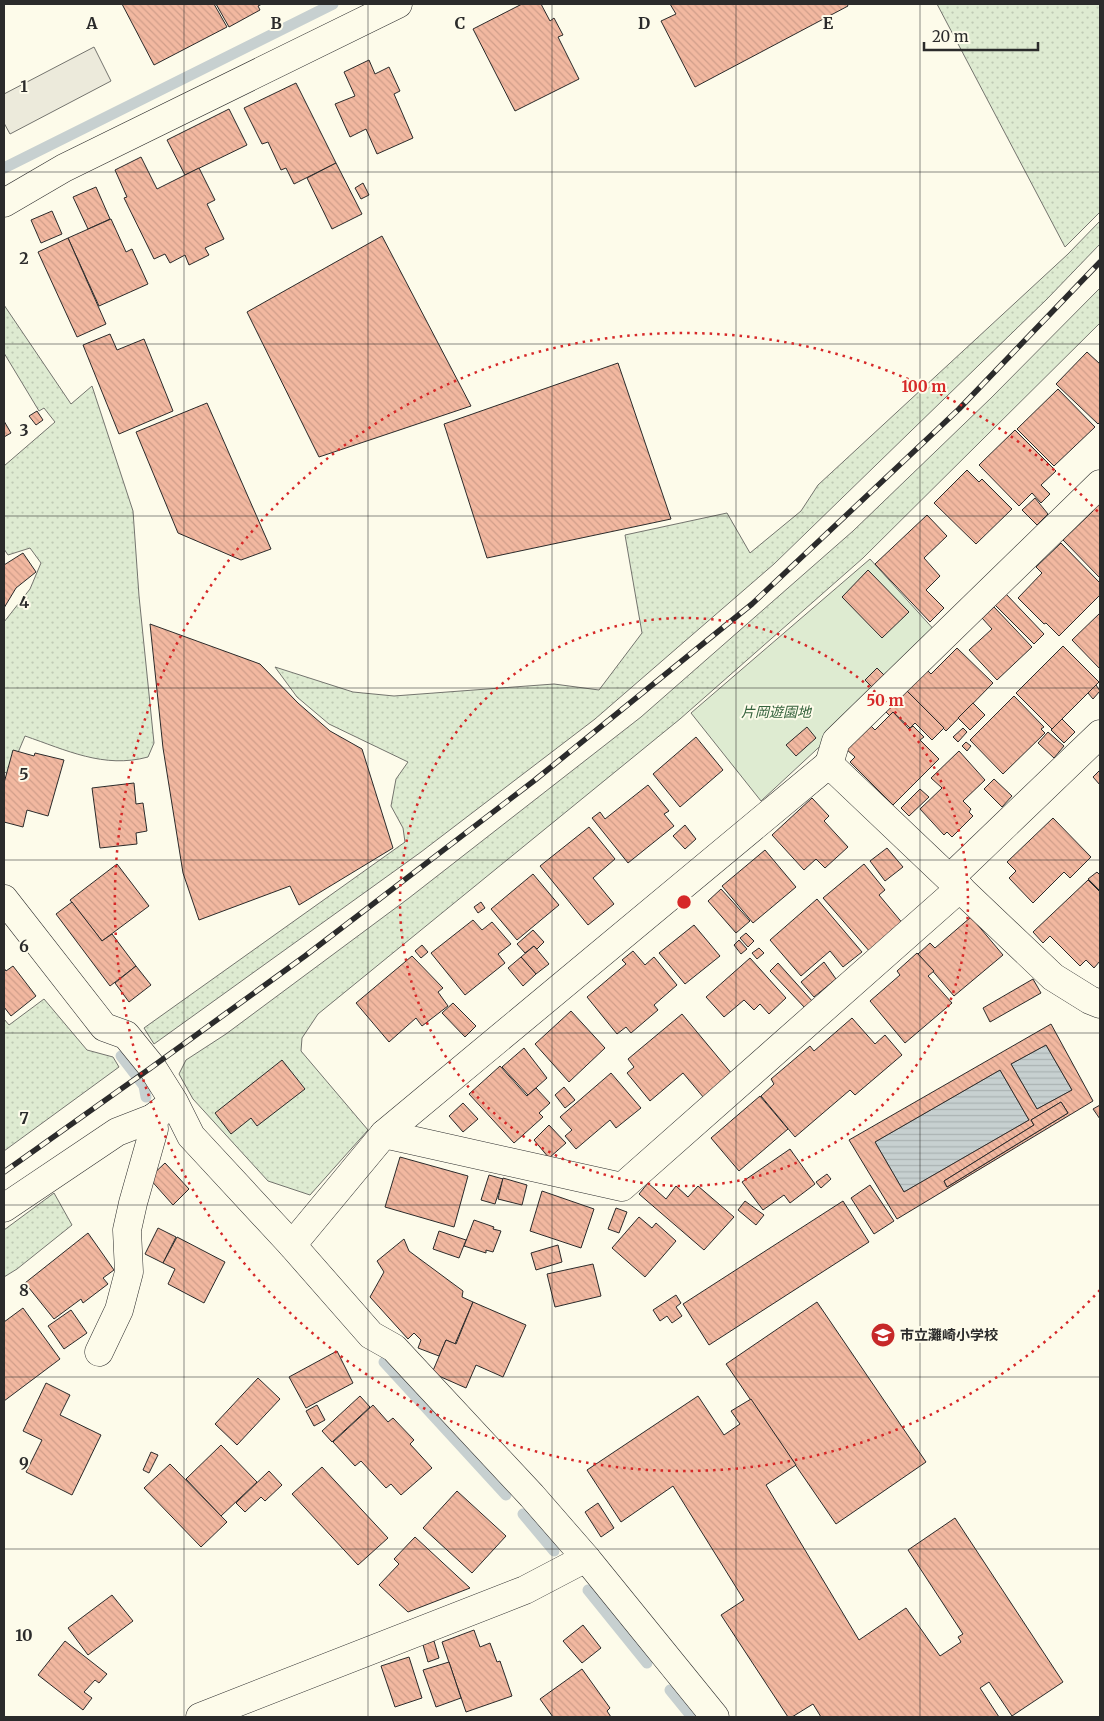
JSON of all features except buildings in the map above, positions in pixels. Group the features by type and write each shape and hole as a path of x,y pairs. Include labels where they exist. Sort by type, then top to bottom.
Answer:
{"street":[{"path":"4,203 64,168 366,11 398,4"},
{"path":"292,1245 384,1134 829,764 836,741 1100,484"},
{"path":"384,1134 622,1187 955,883 1100,734"},
{"path":"829,764 1053,978 1097,998"},
{"path":"4,899 104,1027 126,1035 152,1067 164,1110 191,1136 292,1245 371,1334 394,1348 532,1496 586,1558 715,1717"},
{"path":"4,1208 117,1132 164,1110"},
{"path":"100,1352 119,1310 129,1272 128,1230 133,1203 154,1129 164,1110"},
{"path":"216,1714 525,1590 586,1558"}],"green space":[{"path":"937,4 1100,4 1100,212 1065,247"},
{"path":"1100,221 1100,244 1047,299 774,564 595,719 421,852 154,1044 144,1028 405,842 403,828 391,806 396,779 408,762 329,724 297,697 275,667 353,692 394,696 554,684 599,690 642,633 625,535 727,513 750,553 801,511 818,485 1068,254"},
{"path":"1100,288 1100,323 863,558 680,719 318,1014 302,1038 301,1051 368,1130 310,1195 268,1181 193,1099 179,1074 186,1060 226,1034 409,898 641,717 853,531 991,398"},
{"path":"4,305 71,404 92,386 133,511 139,596 154,743 148,757 116,761 101,759 70,752 25,736 9,774 4,772 4,622 30,589 41,563 30,548 8,555 4,549 4,466 55,422 44,408 39,411 4,353"},
{"name":"片岡遊園地","path":"870,559 937,633 761,801 691,713"},
{"path":"44,999 87,1050 113,1057 119,1067 4,1151 4,1019 9,1025"},
{"path":"54,1193 72,1225 17,1269 4,1277 4,1230"}],"shaded area":[{"path":"94,47 111,81 10,134 4,123 4,94"},
{"path":"1046,1045 1072,1090 1037,1109 1011,1064"},
{"path":"1000,1070 1029,1120 904,1192 875,1142"}],"waterway":[{"path":"4,168 333,4"},
{"path":"121,1056 144,1086 146,1097"},
{"path":"384,1362 506,1495"},
{"path":"523,1514 554,1551"},
{"path":"588,1590 647,1663"},
{"path":"670,1690 692,1717"}],"railway":[{"path":"4,1172 305,956 535,780 752,604 959,409 1100,262"}],"place":[{"name":"市立灘崎小学校","path":"883,1335"}]}
